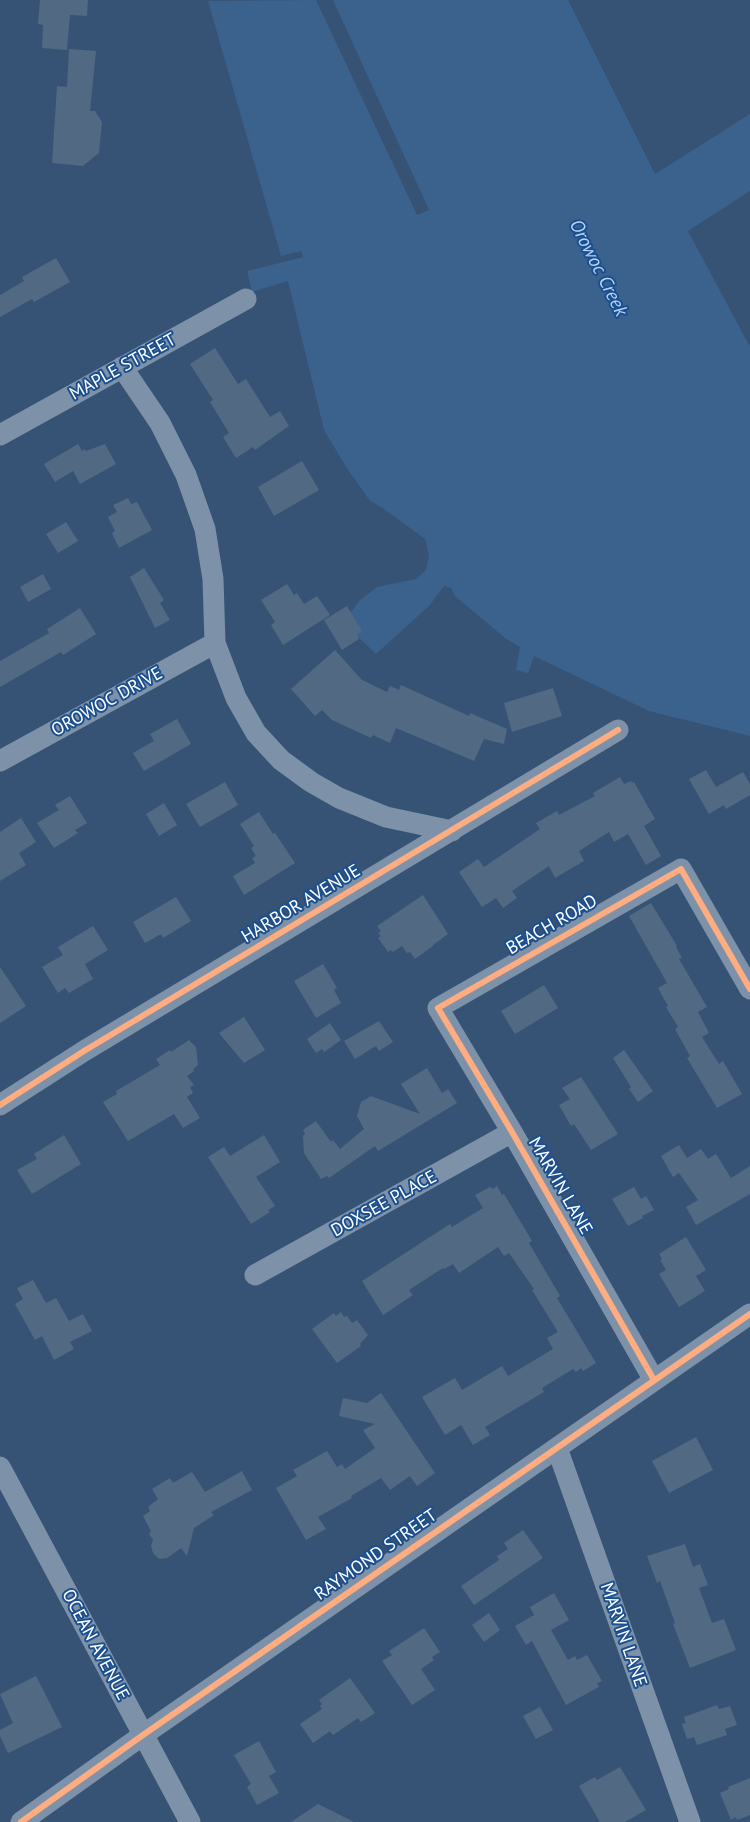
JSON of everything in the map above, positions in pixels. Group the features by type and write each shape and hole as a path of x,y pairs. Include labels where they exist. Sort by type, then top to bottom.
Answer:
{"street":[{"name":"MAPLE STREET","path":"0,435 246,299"},
{"path":"122,367 160,423 186,475 205,529 213,580 215,643 236,698 256,733 281,760 311,782 339,798 386,817 452,831"},
{"name":"OROWOC DRIVE","path":"0,761 215,643"},
{"name":"HARBOR AVENUE","path":"0,1105 84,1051 618,730"},
{"name":"BEACH ROAD","path":"438,1008 681,869 750,989"},
{"name":"MARVIN LANE","path":"438,1008 512,1132 654,1380"},
{"name":"DOXSEE PLACE","path":"255,1275 512,1132"},
{"name":"RAYMOND STREET","path":"21,1822 143,1735 750,1314"},
{"name":"MARVIN LANE","path":"557,1448 690,1822"},
{"name":"OCEAN AVENUE","path":"0,1467 190,1822"}],"water":[{"name":"Orowoc Creek","path":"316,0 417,215 429,210 333,0 568,0 655,174 750,114 750,191 688,231 750,347 750,736 649,711 534,656 528,673 516,670 520,647 505,638 455,596 451,588 444,586 429,606 376,654 357,636 349,615 359,601 377,587 416,579 426,570 429,555 425,539 370,501 346,467 324,430 288,281 252,292 247,271 303,257 301,251 281,256 208,1"}],"building":[{"path":"40,0 88,0 87,16 70,15 67,50 42,48 43,25 38,24"},
{"path":"69,49 96,51 90,111 95,111 102,122 99,153 83,166 52,163 57,86 67,87"},
{"path":"56,258 70,282 34,302 32,299 0,317 0,295 24,281 22,277"},
{"path":"215,348 238,384 246,379 270,417 280,411 289,426 255,450 253,447 236,458 223,437 229,433 210,402 213,400 190,364"},
{"path":"78,444 82,451 85,449 86,451 105,444 116,464 80,484 73,471 55,482 44,464"},
{"path":"302,461 319,490 274,516 258,487"},
{"path":"128,498 131,504 137,502 152,530 119,548 112,533 115,531 108,517 117,512 113,505"},
{"path":"66,522 78,541 58,553 46,534"},
{"path":"144,568 164,600 160,603 170,620 155,628 130,577"},
{"path":"43,574 51,589 28,602 20,587"},
{"path":"287,584 294,595 297,593 304,604 317,596 330,615 283,645 271,625 275,622 261,600"},
{"path":"347,606 362,631 357,635 359,639 342,650 324,620"},
{"path":"80,608 96,634 63,655 61,652 0,687 0,661 49,633 47,629"},
{"path":"335,650 362,680 387,692 390,686 399,690 401,685 469,716 470,713 507,729 504,744 484,739 474,761 396,728 390,743 373,735 371,738 332,720 322,710 315,716 291,689"},
{"path":"553,688 562,716 512,732 504,703"},
{"path":"177,719 191,744 144,771 133,753 154,741 150,734"},
{"path":"706,770 716,787 743,772 750,784 750,795 726,809 724,805 709,814 689,779"},
{"path":"620,777 624,784 631,781 632,783 634,782 655,819 644,826 661,856 646,865 628,834 614,842 609,832 579,851 584,861 555,878 549,866 512,891 517,898 503,908 496,898 482,907 459,872 478,859 484,867 540,829 536,823 557,811 559,815 595,796 593,793"},
{"path":"225,782 238,805 200,827 186,804"},
{"path":"70,796 87,823 75,830 78,833 54,848 37,823 59,810 55,805"},
{"path":"164,803 177,825 159,836 146,814"},
{"path":"259,812 295,863 244,895 233,876 255,863 252,858 256,856 251,848 254,846 240,824"},
{"path":"21,818 36,842 19,853 26,865 0,881 0,832"},
{"path":"423,895 448,934 415,959 402,946 393,952 391,950 388,952 378,938 381,936 378,933 381,931 377,926"},
{"path":"176,897 191,921 163,938 161,934 145,943 133,922"},
{"path":"651,903 677,946 682,958 679,959 707,1007 698,1012 709,1033 702,1037 719,1064 723,1061 742,1094 717,1108 687,1058 690,1056 675,1029 678,1027 666,1007 668,1006 658,988 667,983 629,916"},
{"path":"93,926 108,950 85,964 93,979 69,993 65,988 58,993 42,967 63,955 58,947"},
{"path":"323,964 337,988 334,990 341,1003 316,1018 294,981"},
{"path":"0,967 26,1006 0,1023"},
{"path":"544,985 558,1008 515,1034 501,1011"},
{"path":"244,1017 265,1050 244,1063 219,1033"},
{"path":"379,1021 393,1042 379,1051 376,1046 355,1059 344,1041"},
{"path":"330,1023 341,1040 324,1052 322,1049 316,1053 307,1039"},
{"path":"189,1040 196,1047 198,1065 187,1076 194,1085 190,1087 193,1093 187,1097 200,1118 183,1128 174,1114 128,1141 103,1102 117,1094 116,1091 160,1065 156,1059"},
{"path":"624,1050 653,1091 638,1102 613,1058"},
{"path":"427,1068 442,1093 448,1089 457,1103 378,1151 375,1146 329,1178 327,1176 321,1179 304,1153 303,1136 305,1134 303,1130 316,1121 331,1142 333,1140 340,1149 364,1129 357,1116 361,1102 371,1096 420,1114 401,1084"},
{"path":"581,1077 618,1134 591,1150 574,1124 571,1126 559,1105 570,1099 562,1088"},
{"path":"64,1135 81,1164 32,1194 17,1170 37,1159 34,1154"},
{"path":"264,1135 280,1162 256,1177 275,1206 268,1210 270,1212 251,1224 208,1157 224,1147 230,1156"},
{"path":"679,1145 687,1158 701,1149 708,1159 716,1154 731,1178 750,1166 750,1194 696,1225 686,1207 698,1200 679,1173 673,1177 661,1156"},
{"path":"497,1186 502,1195 504,1194 532,1241 529,1243 560,1296 557,1298 596,1363 583,1371 581,1368 576,1372 573,1369 542,1388 544,1392 485,1427 490,1435 473,1445 461,1425 445,1435 422,1397 455,1378 462,1390 502,1366 508,1376 553,1349 547,1338 558,1332 532,1290 534,1289 509,1253 504,1256 498,1247 459,1273 453,1264 443,1268 409,1290 413,1295 383,1315 362,1281 450,1224 452,1227 483,1208 475,1195 490,1187 493,1189"},
{"path":"634,1187 641,1199 646,1196 654,1210 628,1226 612,1199"},
{"path":"686,1237 706,1270 696,1276 705,1291 679,1307 659,1274 666,1270 659,1254"},
{"path":"33,1280 46,1303 56,1298 69,1321 83,1314 92,1331 70,1342 74,1349 54,1360 42,1336 35,1340 15,1304 23,1299 17,1288"},
{"path":"341,1312 352,1323 357,1320 368,1335 360,1344 361,1346 337,1363 312,1329 334,1313 336,1316"},
{"path":"381,1393 435,1473 417,1486 410,1476 390,1490 381,1478 351,1496 352,1498 318,1517 326,1529 306,1540 276,1488 297,1476 293,1470 327,1451 337,1467 342,1464 345,1469 375,1448 363,1430 375,1424 339,1416 343,1398 367,1403"},
{"path":"696,1437 713,1470 669,1493 652,1461"},
{"path":"242,1471 252,1490 211,1512 214,1515 194,1528 187,1556 181,1548 167,1558 159,1559 153,1553 151,1546 153,1540 149,1534 151,1531 143,1516 150,1511 148,1507 158,1499 152,1489 170,1478 173,1483 192,1472 205,1492"},
{"path":"523,1530 543,1558 474,1605 461,1586 499,1560 497,1556 508,1549 504,1543"},
{"path":"685,1544 693,1567 700,1564 708,1585 699,1588 712,1623 724,1619 736,1650 690,1668 673,1624 675,1623 660,1581 657,1583 647,1556"},
{"path":"554,1593 569,1620 551,1630 568,1660 575,1656 577,1660 587,1655 602,1681 597,1683 599,1687 566,1705 532,1641 526,1645 515,1626 534,1615 530,1607"},
{"path":"489,1613 500,1630 484,1642 472,1625"},
{"path":"424,1628 440,1652 432,1657 434,1660 421,1669 435,1690 412,1705 382,1661 392,1655 389,1651"},
{"path":"36,1676 62,1727 8,1753 0,1736 0,1730 13,1723 0,1694"},
{"path":"350,1678 375,1713 361,1722 358,1718 333,1735 330,1731 313,1743 300,1724 322,1709 320,1706 322,1704 319,1700"},
{"path":"717,1705 719,1709 730,1706 737,1725 725,1729 727,1735 697,1745 694,1737 687,1739 682,1724 686,1723 684,1717"},
{"path":"540,1707 553,1730 536,1739 523,1716"},
{"path":"259,1741 276,1772 269,1776 279,1793 257,1805 247,1787 251,1784 234,1755"},
{"path":"620,1767 646,1810 625,1822 600,1822 579,1786 595,1777 597,1780"},
{"path":"750,1778 750,1815 737,1820 736,1817 731,1820 720,1793 729,1789 728,1787"},
{"path":"318,1804 354,1822 291,1822"}],"cycle path":[{"path":"0,1105 84,1051 618,730"},
{"path":"654,1380 512,1132 438,1008 681,869 750,989"},
{"path":"21,1822 143,1735 750,1314"}]}
